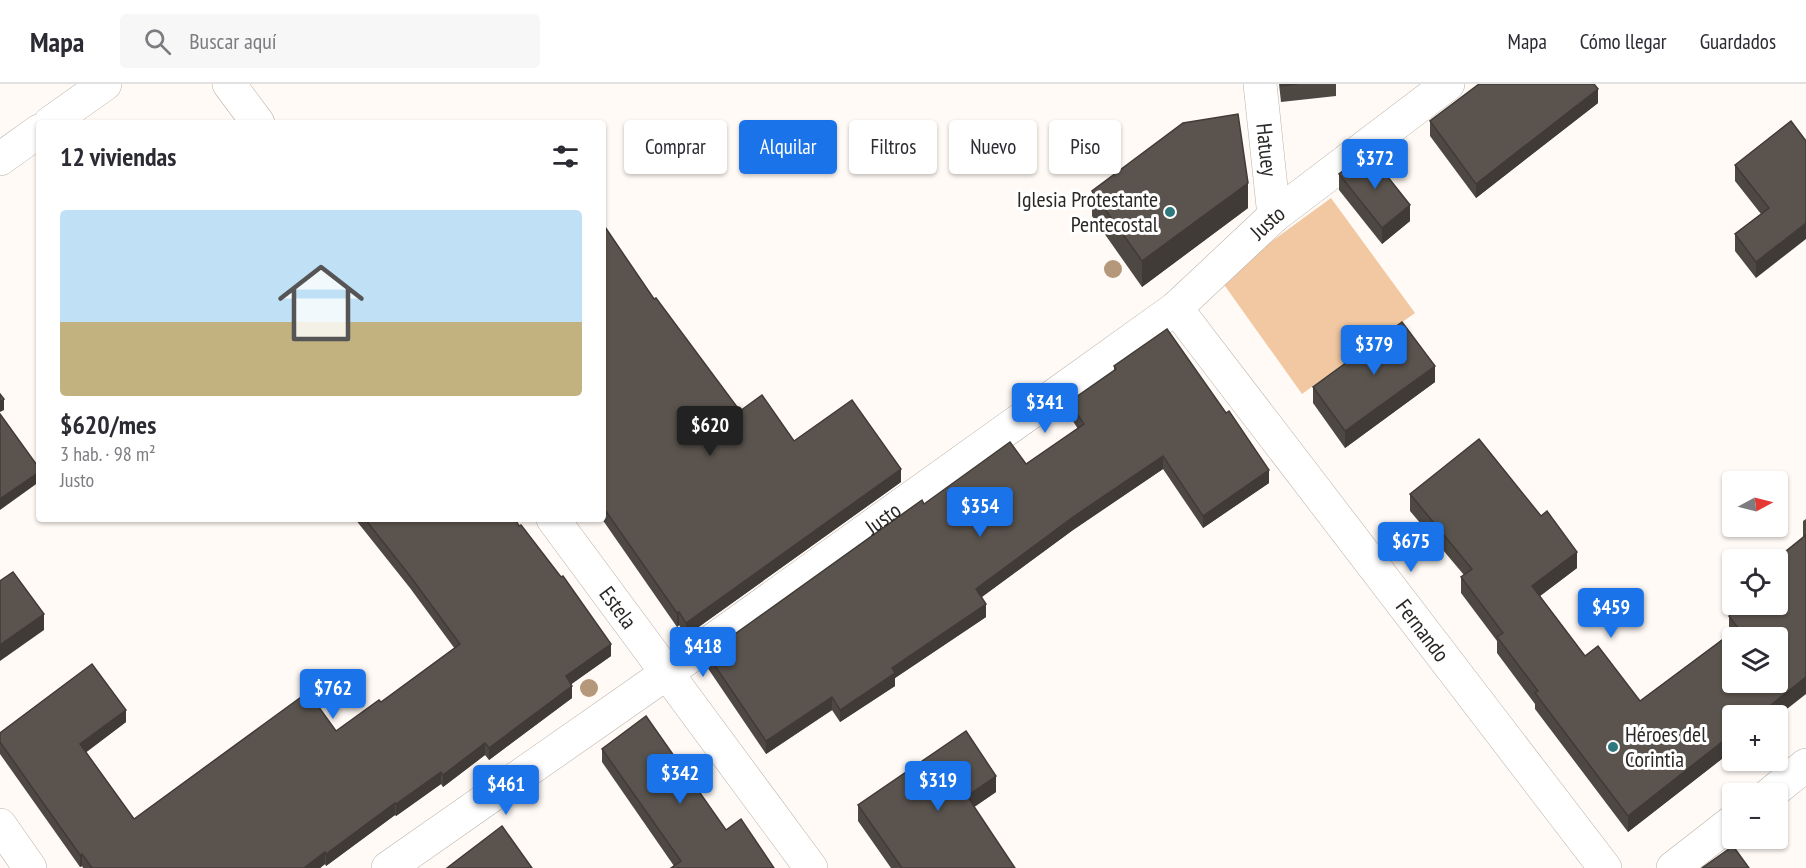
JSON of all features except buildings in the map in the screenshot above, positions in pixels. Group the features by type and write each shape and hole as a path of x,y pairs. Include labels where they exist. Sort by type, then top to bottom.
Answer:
{"street":[{"path":"54,120 105,84"},
{"path":"229,84 256,120"},
{"name":"Hatuey","path":"1260,84 1274,216"},
{"name":"Justo","path":"388,868 667,673 1176,308 1274,216 1448,84"},
{"path":"0,159 36,133"},
{"name":"Fernando","path":"1176,308 1605,868"},
{"name":"Estela","path":"555,522 811,868"},
{"path":"1784,783 1806,765"},
{"path":"0,825 30,868"},
{"path":"1673,868 1722,830"}],"shaded area":[{"path":"1331,198 1415,313 1302,394 1220,279"}],"place":[{"name":"Iglesia Protestante Pentecostal","path":"1170,212"},
{"name":"Héroes del Corintia","path":"1613,747"}]}
